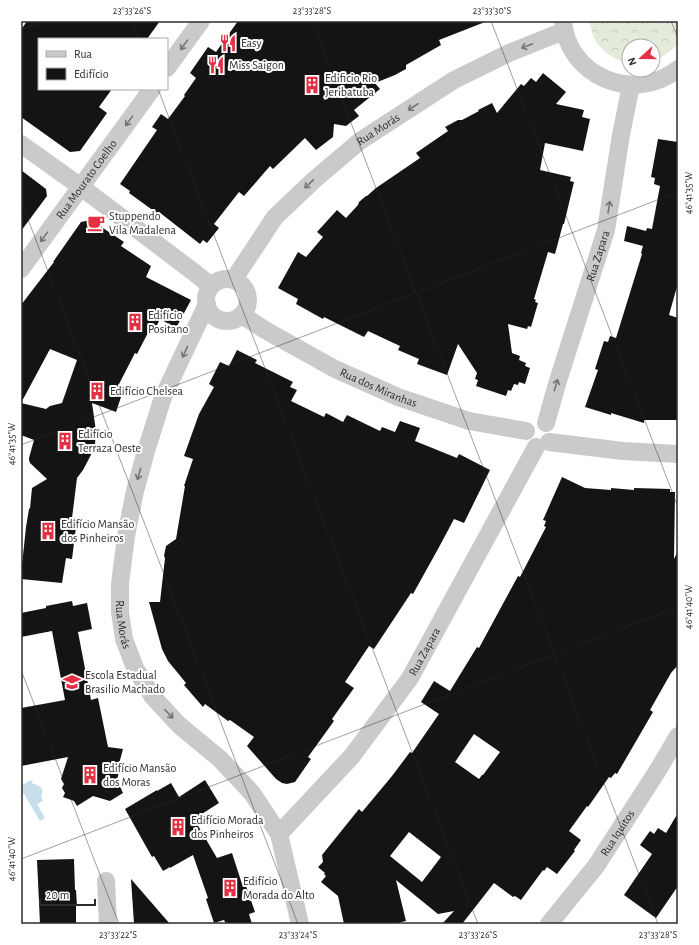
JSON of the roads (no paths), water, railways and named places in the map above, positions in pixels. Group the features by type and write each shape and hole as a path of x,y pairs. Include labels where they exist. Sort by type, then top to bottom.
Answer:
{"street":[{"path":"168,67 201,21"},
{"path":"563,26 573,52 588,70 608,81 631,85 651,83 670,75 678,69"},
{"name":"Rua Morás","path":"234,280 276,217 314,180 360,141 454,80 563,26"},
{"name":"Rua Zapara","path":"546,423 606,230 621,135 631,85"},
{"name":"Rua Mourato Coelho","path":"21,269 151,90"},
{"path":"21,144 81,187 211,286"},
{"path":"228,278 234,280 240,282 247,292 249,298 248,305 242,316 233,321 223,321 218,319 209,310 206,298 211,286 216,282 221,279 228,278"},
{"name":"Rua Morás","path":"207,304 163,397 134,491 126,536 120,584 120,612 124,639 135,668 153,698 179,724 220,759 252,793 279,834 300,924"},
{"name":"Rua dos Miranhas","path":"242,316 335,369 398,397 468,421 526,431"},
{"path":"543,444 551,438 551,430 546,423 538,420 530,424 526,431 527,439 532,445 543,444 678,454"},
{"name":"Rua Zapara","path":"279,834 352,756 410,678 543,444"},
{"name":"Rua Iquitos","path":"549,924 596,866 658,770 678,736"},
{"path":"106,881 108,924"}],"water":[{"path":"31,780 33,784 40,786 42,789 41,796 43,801 37,804 45,818 40,821 21,789 21,786"}],"place":[{"name":"Easy","path":"228,43"},
{"name":"Miss Saigon","path":"216,65"},
{"name":"Edificio Rio Jeribatuba","path":"312,85"},
{"name":"Stuppendo Vila Madalena","path":"96,223"},
{"name":"Edifício Positano","path":"135,322"},
{"name":"Edifício Chelsea","path":"97,391"},
{"name":"Edifício Terraza Oeste","path":"65,441"},
{"name":"Edifício Mansão dos Pinheiros","path":"48,531"},
{"name":"Escola Estadual Brasilio Machado","path":"72,682"},
{"name":"Edifício Mansão dos Moras","path":"90,775"},
{"name":"Edifício Morada dos Pinheiros","path":"178,827"},
{"name":"Edifício Morada do Alto","path":"230,888"}]}
